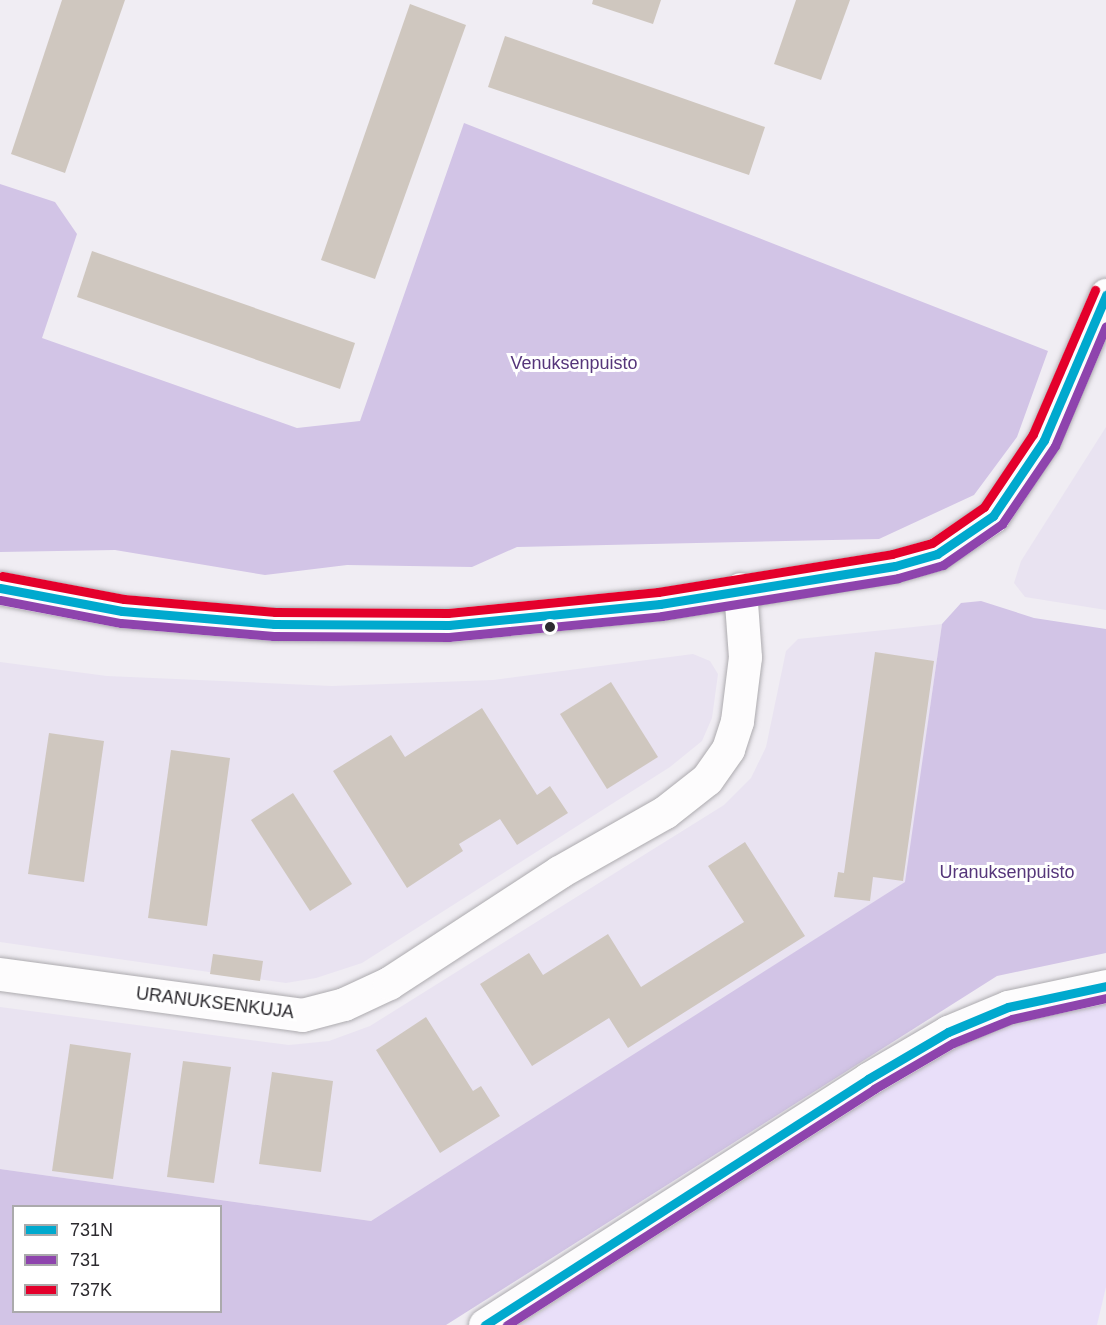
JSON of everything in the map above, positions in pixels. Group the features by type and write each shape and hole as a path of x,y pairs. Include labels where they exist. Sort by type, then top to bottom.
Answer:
{"main road":[{"path":"0,588 122,611 274,624 437,625 586,612 895,566 937,554 993,516 1044,440 1106,295"},
{"name":"URANUKSENKUJA","path":"0,974 302,1015 344,1005 389,983 559,872 664,812 707,779 728,749 737,721 745,657 740,589"},
{"path":"485,1325 868,1079 948,1032 1008,1007 1106,986"}],"shaded area":[{"path":"1106,427 1106,610 1025,597 1014,583 1021,561"},
{"path":"942,624 906,882 371,1221 0,1169 0,1007 289,1045 329,1041 370,1026 724,805 751,778 766,747 786,651 798,639"},
{"path":"693,654 710,661 718,674 712,718 702,741 670,767 362,963 316,978 286,983 0,942 0,662 107,676 332,686 493,680"},
{"path":"1106,1001 1106,1287 1097,1325 521,1325 905,1074 1014,1015"}],"green space":[{"name":"Venuksenpuisto","path":"464,123 1048,351 1017,437 974,495 879,539 517,547 472,567 347,565 265,575 115,550 0,552 0,184 55,202 77,234 42,338 297,428 360,421"},
{"name":"Uranuksenpuisto","path":"981,601 1034,618 1106,629 1106,953 997,976 446,1325 0,1325 0,1169 371,1221 905,882 942,624 961,603"}],"building":[{"path":"62,0 125,0 65,173 11,154"},
{"path":"593,0 661,0 653,24 592,4"},
{"path":"796,0 850,0 821,80 774,64"},
{"path":"410,4 466,25 375,279 321,260"},
{"path":"505,36 765,127 749,175 488,87"},
{"path":"92,251 355,343 340,389 77,297"},
{"path":"875,652 934,661 903,881 873,877 870,901 834,897 838,872 844,873"},
{"path":"611,682 658,757 607,789 560,714"},
{"path":"482,708 537,795 550,786 568,813 517,845 500,819 459,844 463,851 407,888 333,771 391,735 405,757"},
{"path":"49,733 104,741 84,882 28,874"},
{"path":"171,750 230,758 207,926 148,918"},
{"path":"293,793 352,884 310,911 251,820"},
{"path":"745,842 805,936 628,1048 609,1018 532,1066 480,984 529,953 543,975 608,934 641,987 744,922 708,866"},
{"path":"213,954 263,961 260,981 210,974"},
{"path":"426,1017 473,1091 481,1086 500,1116 440,1153 376,1050"},
{"path":"70,1044 131,1053 113,1179 52,1171"},
{"path":"183,1061 231,1067 214,1183 167,1177"},
{"path":"272,1072 333,1081 321,1172 259,1164"}],"transit line":[{"name":"737K","path":"2,576 124,599 275,612 448,613 658,592 892,554 932,543 984,507 1033,434 1095,290"},
{"name":"731N","path":"0,588 122,611 274,624 449,625 660,604 895,566 937,554 993,516 1044,440 1106,295"},
{"name":"731","path":"0,600 121,623 273,636 449,637 662,616 898,578 943,565 1002,524 1055,446 1106,326"},
{"name":"731N","path":"485,1325 868,1079 948,1032 1008,1007 1106,986"},
{"name":"731","path":"507,1325 874,1089 953,1043 1012,1019 1106,998"}]}
